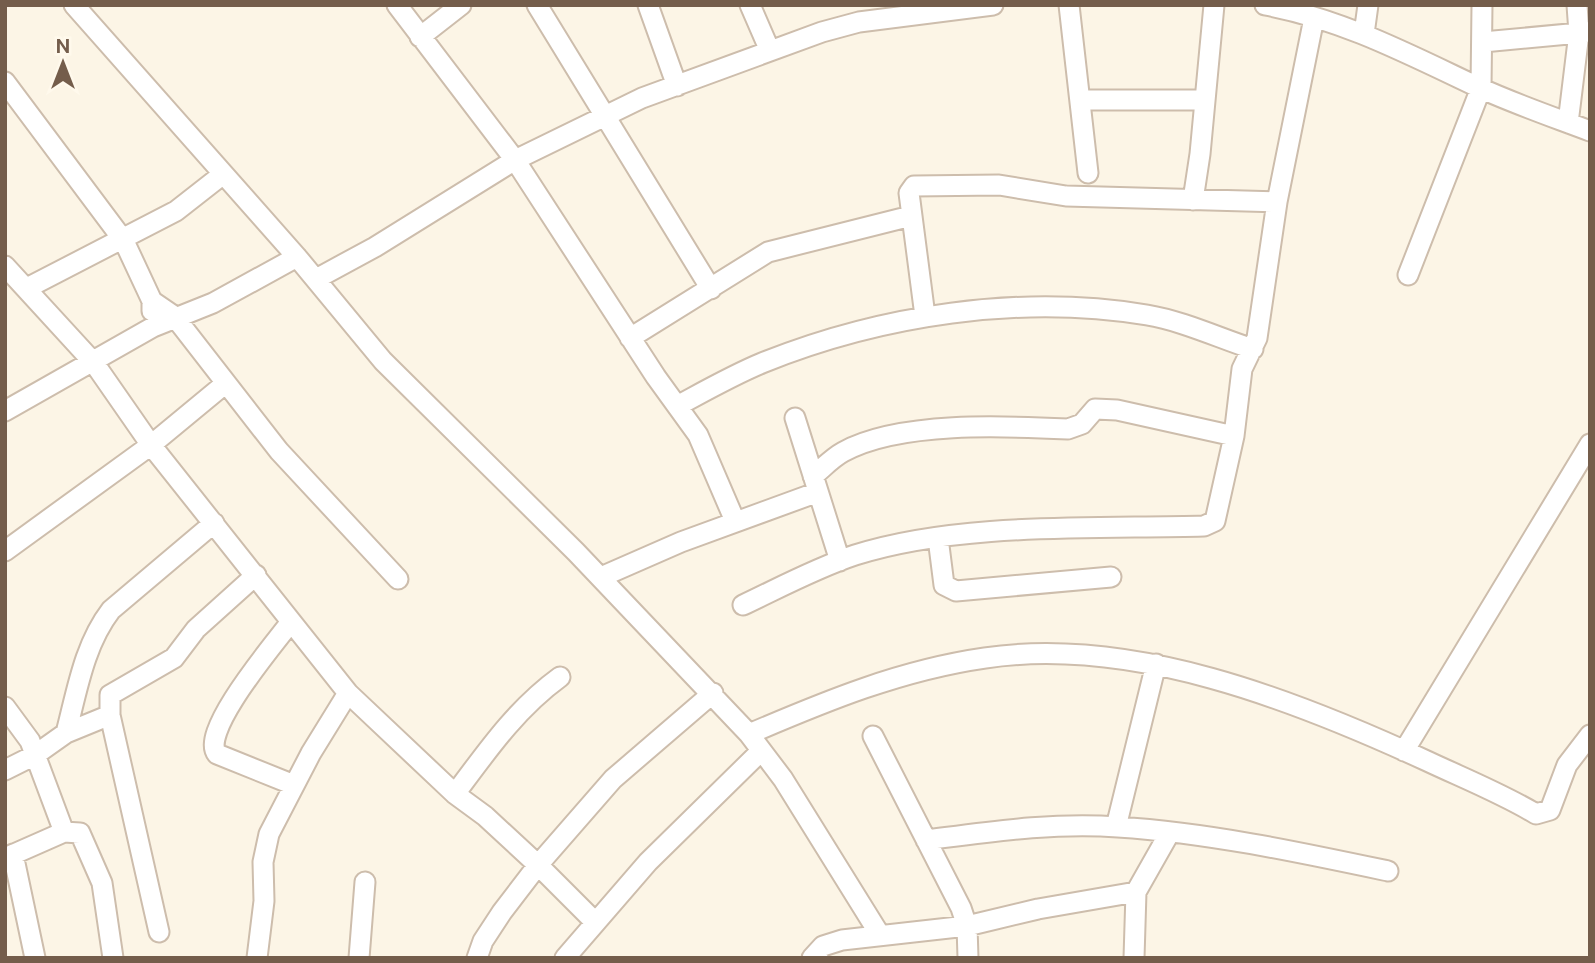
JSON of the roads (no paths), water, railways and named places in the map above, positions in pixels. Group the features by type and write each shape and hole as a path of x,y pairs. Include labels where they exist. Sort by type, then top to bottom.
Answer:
{"street":[{"path":"74,5 297,257 383,361 601,577 749,734 783,779 880,935"},
{"path":"397,5 515,160 630,338 698,435 735,521"},
{"path":"420,37 461,5"},
{"path":"537,5 606,115 644,184 711,289"},
{"path":"648,5 677,86"},
{"path":"750,5 770,51"},
{"path":"1069,5 1088,173"},
{"path":"1193,200 1213,5"},
{"path":"1364,34 1368,5"},
{"path":"1408,275 1481,88 1482,5"},
{"path":"1568,123 1584,32 1577,5"},
{"path":"316,279 375,247 515,160 606,115 677,86 770,51 859,22 987,6"},
{"path":"1273,6 1364,34 1416,55 1481,88 1590,131"},
{"path":"743,605 855,555 938,538 1042,530 1210,524 1215,521 1234,436 1242,369 1253,349 1276,202 1314,18"},
{"path":"1483,42 1584,32"},
{"path":"5,82 124,241 152,301 153,327"},
{"path":"1080,100 1205,100"},
{"path":"222,175 189,204 124,241 13,278 94,363 151,444 348,693 455,794 485,816 538,865 594,921"},
{"path":"925,316 909,193 919,185 999,185 1066,196 1276,202"},
{"path":"630,338 768,252 911,216"},
{"path":"5,411 94,363 153,327 174,316 213,303 297,257"},
{"path":"152,301 174,316 287,460 398,579"},
{"path":"677,406 761,364 794,351 925,316 1082,307 1150,315 1253,349"},
{"path":"5,551 151,444 226,383"},
{"path":"601,577 816,484 843,452 878,440 950,427 1068,429 1082,424 1096,409 1234,436"},
{"path":"795,418 840,561"},
{"path":"1405,751 1590,444"},
{"path":"66,733 87,653 98,627 111,610 214,523"},
{"path":"938,538 944,585 956,591 1111,577"},
{"path":"159,932 110,715 111,691 174,658 196,629 256,575"},
{"path":"290,623 244,683 215,732 212,743 217,754 294,785"},
{"path":"749,734 855,689 985,658 1038,654 1092,655 1186,671 1330,719 1541,814 1550,810 1567,765 1590,735"},
{"path":"1116,827 1156,664"},
{"path":"455,794 505,727 533,697 560,677"},
{"path":"257,958 264,901 265,849 269,834 294,785 348,693"},
{"path":"477,958 483,941 495,922 538,865 613,779 713,693"},
{"path":"5,707 23,728 64,832"},
{"path":"5,770 35,755 66,733 110,715"},
{"path":"873,737 967,926 968,958"},
{"path":"565,958 594,921 648,862 761,751"},
{"path":"926,840 1025,828 1116,827 1238,840 1388,871"},
{"path":"35,958 9,856 64,832 80,833 96,867 106,900 113,958"},
{"path":"1134,958 1136,892 1170,832"},
{"path":"359,958 365,882"},
{"path":"812,958 823,946 880,935 967,926 1038,909 1136,892"}]}
